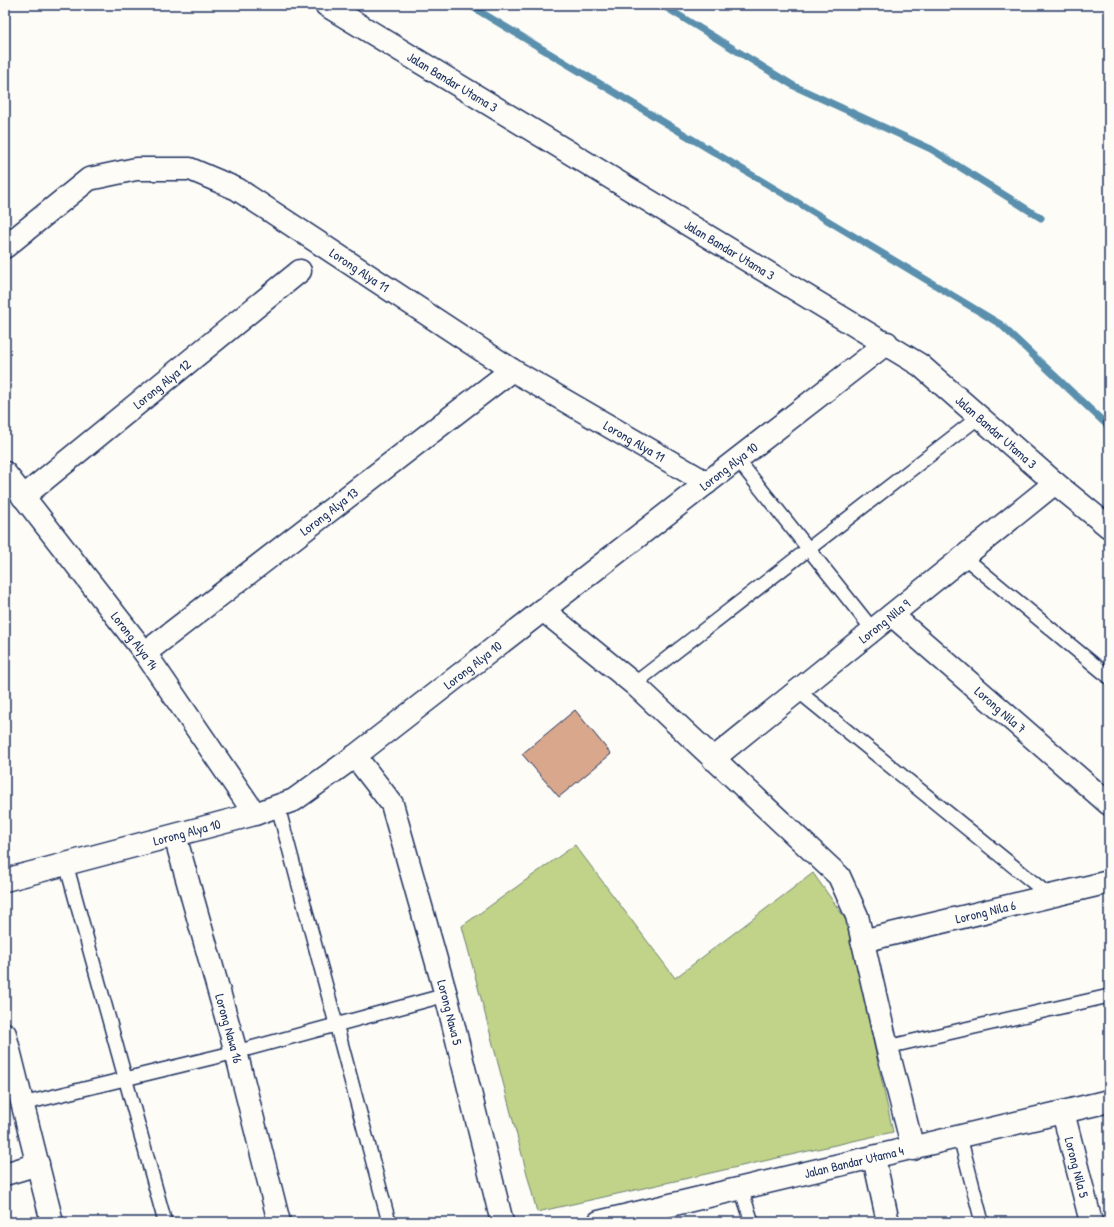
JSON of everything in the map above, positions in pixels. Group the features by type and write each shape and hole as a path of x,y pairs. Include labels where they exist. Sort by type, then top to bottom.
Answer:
{"street":[{"name":"Jalan Bandar Utama 3","path":"326,5 887,343 920,365 1055,483 1109,527"},
{"name":"Lorong Alya 11","path":"5,247 89,178 136,169 190,169 237,189 512,370 707,483"},
{"name":"Lorong Alya 12","path":"23,497 300,271"},
{"name":"Lorong Alya 10","path":"5,880 256,814 294,800 355,756 887,343"},
{"name":"Lorong Alya 13","path":"145,653 512,370"},
{"name":"Lorong Alya 14","path":"5,473 145,653 256,814"},
{"name":"Lorong Nila 9","path":"713,759 1055,483"},
{"path":"543,610 634,684 838,876 848,893 857,916 887,1047 913,1149"},
{"name":"Lorong Nila 7","path":"892,614 1109,804"},
{"name":"Lorong Nawa 5","path":"355,756 392,804 446,996 502,1222"},
{"name":"Lorong Nawa 16","path":"175,836 236,1052 280,1222"},
{"name":"Lorong Nila 6","path":"862,941 1109,882"},
{"path":"5,1034 15,1094 38,1164 52,1222"},
{"name":"Jalan Bandar Utama 4","path":"598,1222 913,1149 1109,1101"},
{"name":"Lorong Nila 5","path":"1063,1112 1090,1222"},
{"path":"874,1158 888,1222"},
{"path":"5,1174 38,1164"}],"lane":[{"path":"634,684 979,417"},
{"path":"736,459 873,630"},
{"path":"964,556 1109,677"},
{"path":"798,691 1050,896"},
{"path":"278,807 388,1222"},
{"path":"66,864 166,1222"},
{"path":"15,1094 126,1079 236,1052 446,996"},
{"path":"887,1047 1109,996"},
{"path":"960,1137 982,1222"},
{"path":"741,1189 752,1222"}],"green space":[{"path":"575,845 675,978 813,873 847,921 893,1132 537,1212 462,926"}],"building":[{"path":"575,710 611,754 559,797 522,754"}],"waterway":[{"path":"469,5 1000,324 1109,427"},
{"path":"662,5 794,86 931,149 1041,218"}]}
